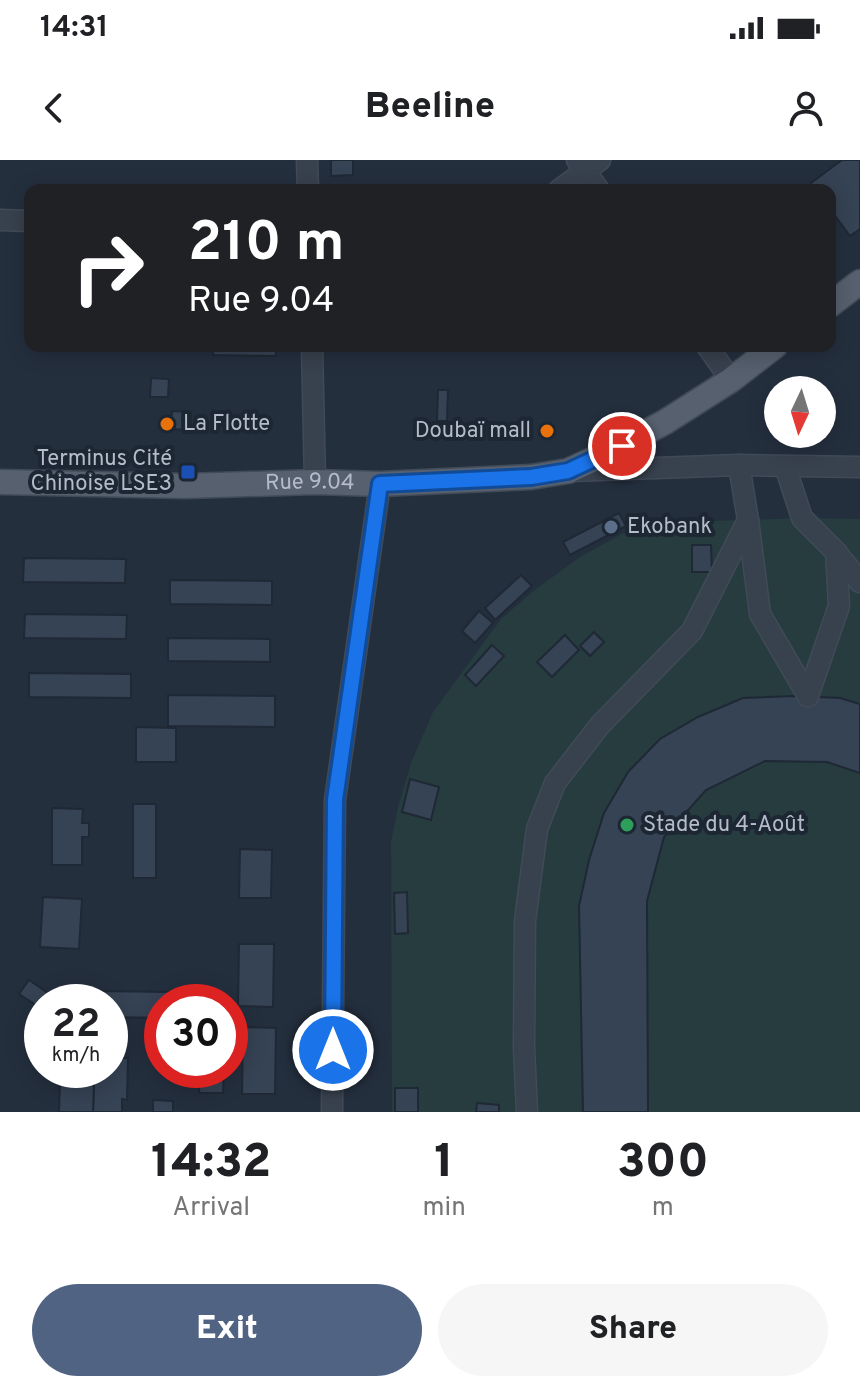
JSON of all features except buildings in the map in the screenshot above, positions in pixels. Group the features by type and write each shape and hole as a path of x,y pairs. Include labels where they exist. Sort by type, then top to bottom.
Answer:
{"main road":[{"path":"836,300 860,282"},
{"name":"Rue 9.04","path":"0,482 186,486 315,482 380,484 531,477 568,471 646,433 731,380 767,352"}],"street":[{"path":"307,160 308,184"},
{"path":"566,184 588,164 596,184"},
{"path":"0,220 24,221"},
{"path":"312,352 315,482"},
{"path":"711,352 731,380"},
{"path":"739,465 760,614 808,696 839,606 836,552"},
{"path":"568,471 739,465 860,467"},
{"path":"785,466 802,518 860,582"},
{"path":"332,1112 335,800 380,484"},
{"path":"527,1112 525,921 537,829 555,783 600,725 692,631 748,520"}],"green space":[{"name":"Stade du 4-Août","path":"860,519 860,1112 392,1112 391,842 411,763 433,712 501,619 580,557 622,534 659,523"}],"place":[{"name":"La Flotte","path":"167,424"},
{"name":"Doubaï mall","path":"547,431"},
{"name":"Terminus Cité Chinoise LSE3","path":"188,472"},
{"name":"Ekobank","path":"611,527"},
{"name":"Stade du 4-Août","path":"627,825"}],"route":[{"path":"333,1050 335,800 380,484 531,477 568,471 622,446"}]}
